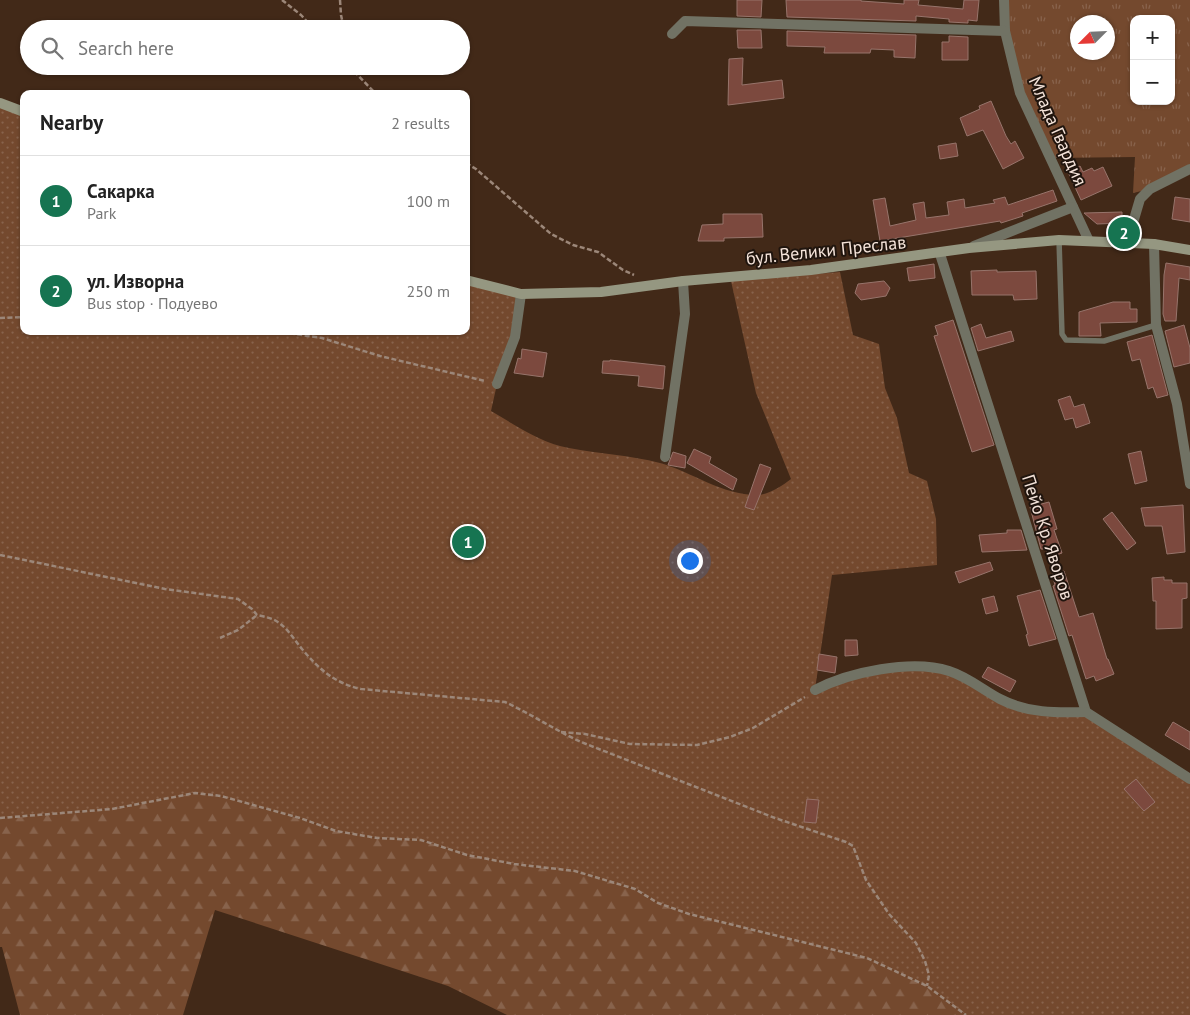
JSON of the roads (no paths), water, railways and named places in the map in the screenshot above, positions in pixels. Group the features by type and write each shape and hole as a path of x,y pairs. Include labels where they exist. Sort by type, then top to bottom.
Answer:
{"main road":[{"path":"0,103 20,110"},
{"name":"бул. Велики Преслав","path":"470,281 521,294 601,292 654,284 811,270 940,254 969,248 1059,240 1154,244 1190,250"}],"street":[{"name":"Млада Гвардия","path":"1004,0 1005,31 1020,93 1090,241"},
{"path":"672,34 685,21 1005,31"},
{"path":"1127,243 1140,199 1150,189 1190,169"},
{"path":"969,248 1073,207"},
{"path":"1154,244 1156,325 1177,404 1190,484"},
{"name":"Пейо Кр. Яворов","path":"940,254 1086,712"},
{"path":"665,457 685,314 683,281"},
{"path":"496,384 515,337 521,294"},
{"path":"815,690 830,682 886,668 922,666 950,672 978,685 1000,699 1025,709 1047,712 1086,712 1190,779"}],"lane":[{"path":"1059,240 1062,334 1066,340 1104,342 1156,325"}],"place":[{"name":"ул. Изворна","path":"1124,233"},
{"name":"Сакарка","path":"468,542"}]}
